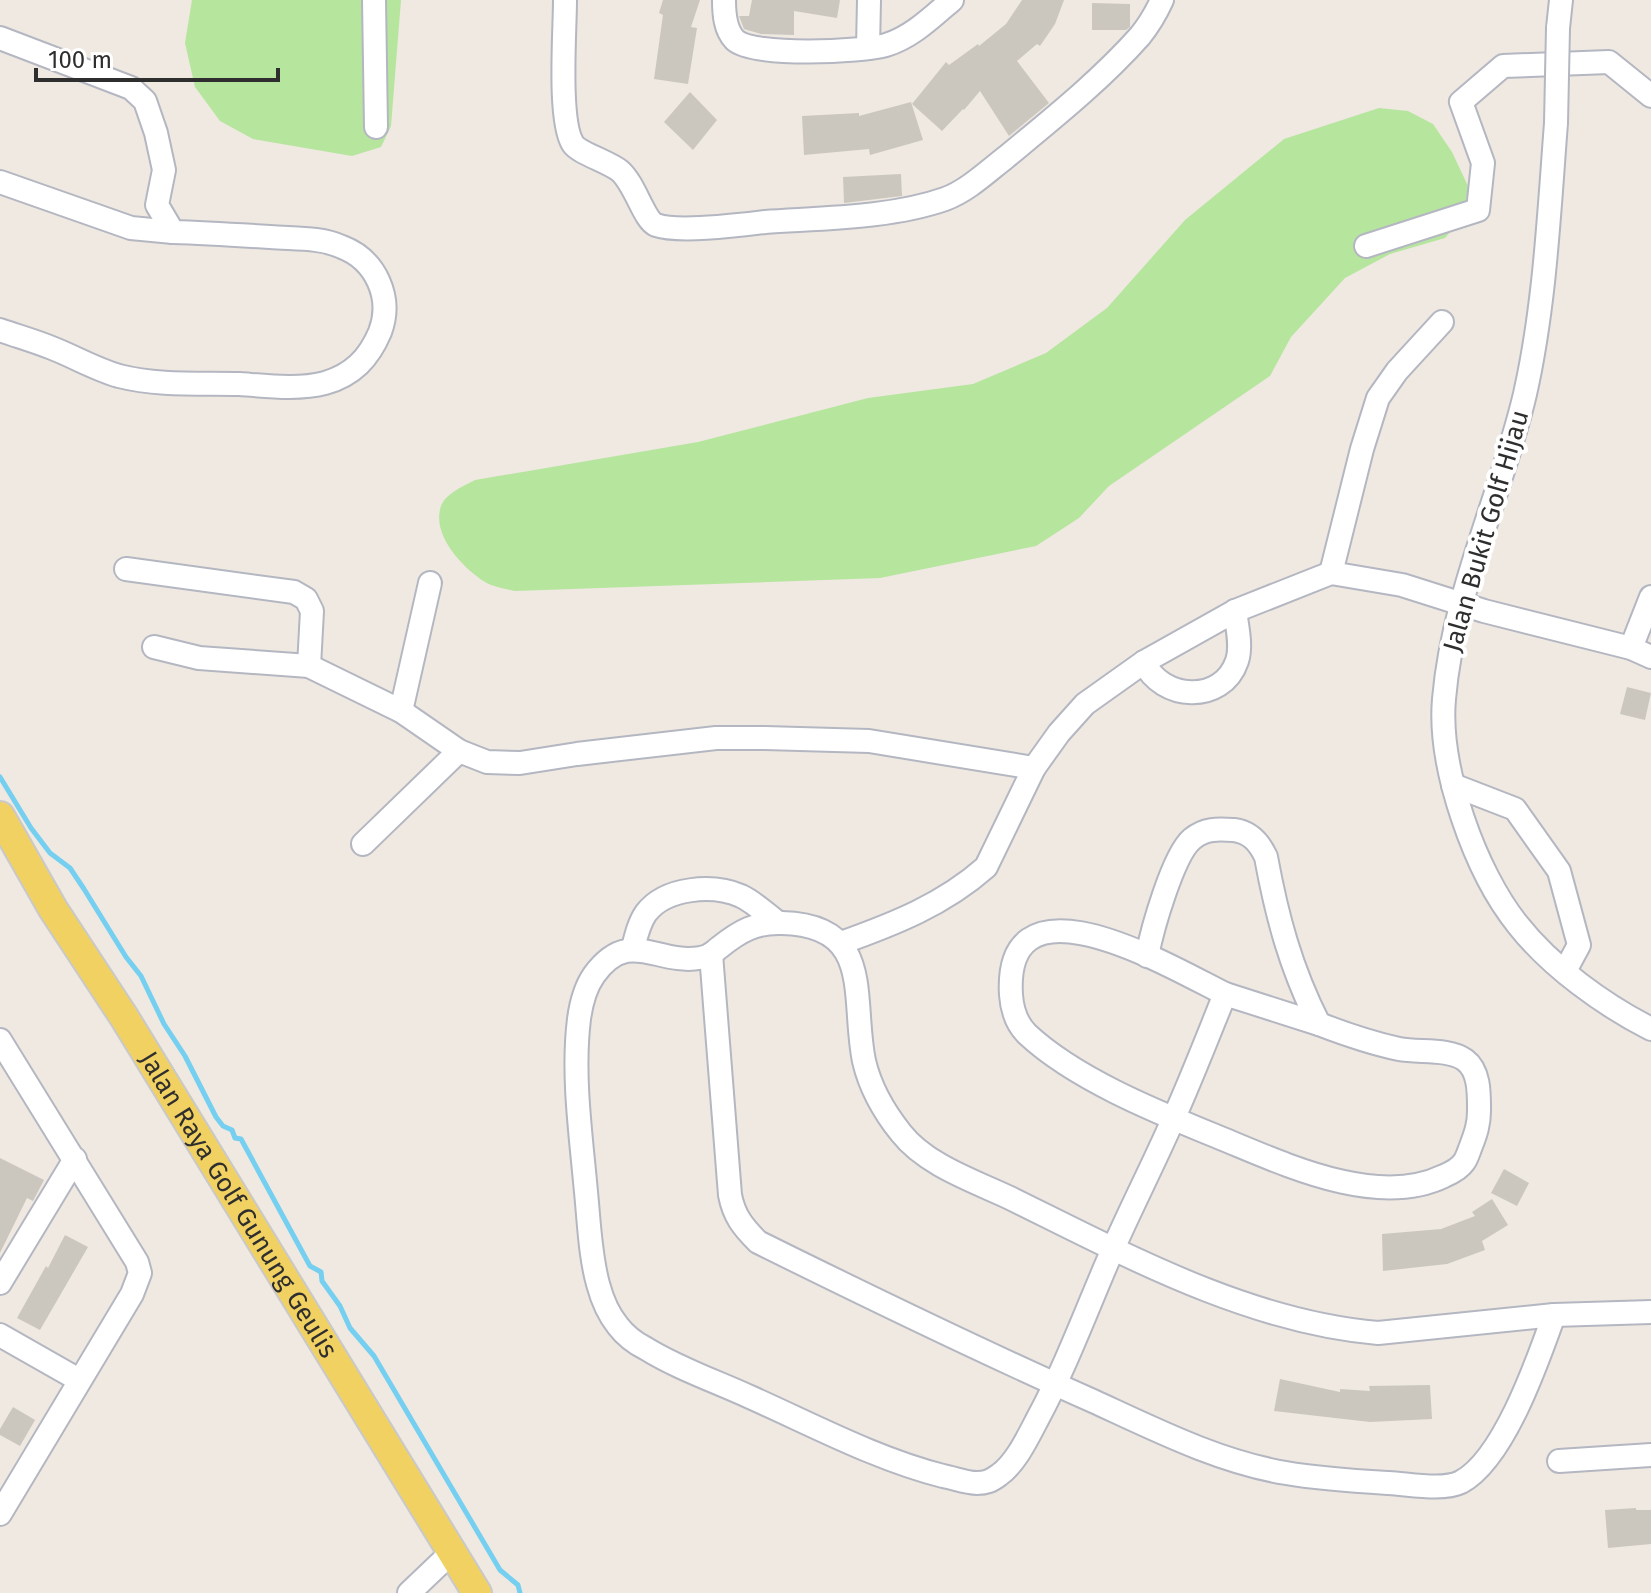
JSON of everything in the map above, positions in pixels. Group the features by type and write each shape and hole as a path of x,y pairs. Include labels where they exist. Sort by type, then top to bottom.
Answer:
{"main road":[{"name":"Jalan Raya Golf Gunung Geulis","path":"0,816 45,897 124,1017 477,1593"}],"street":[{"path":"374,0 376,127"},
{"path":"565,0 565,109 571,142 576,148 612,164 626,176 651,222 672,227 727,226 873,213 947,198 986,173 1087,88 1140,36 1162,0"},
{"path":"724,0 727,28 734,39 743,46 772,52 868,48 888,44 910,33 952,0"},
{"path":"868,48 869,0"},
{"name":"Jalan Bukit Golf Hijau","path":"1561,0 1556,123 1541,302 1524,395 1461,604 1449,665 1443,730 1453,785 1487,876 1518,925 1589,992 1651,1029"},
{"path":"0,38 131,88 145,101 164,170 157,205 131,228"},
{"path":"1366,246 1478,210 1483,163 1461,102 1503,66 1609,62 1651,96"},
{"path":"0,182 131,228 313,240 344,247 370,265 383,292 383,322 370,354 359,366 324,383 301,386 174,383 119,376 0,330"},
{"path":"157,205 173,232"},
{"path":"1331,573 1378,398 1397,371 1442,322"},
{"path":"126,569 294,592 306,599 312,611 309,666"},
{"path":"841,943 906,919 979,873 995,852 1034,768 1085,704 1144,662 1235,611 1331,573 1402,585 1641,652 1651,597"},
{"path":"401,711 430,583"},
{"path":"1144,662 1150,676 1179,691 1200,692 1221,684 1232,672 1238,658 1235,611"},
{"path":"154,647 199,658 309,666 401,711 459,751 487,762 520,763 716,738 823,739 869,741 1034,768"},
{"path":"363,844 459,751"},
{"path":"1453,785 1515,809 1559,871 1579,945 1565,971"},
{"path":"1147,956 1166,890 1190,841 1216,828 1239,831 1252,837 1266,857 1287,949 1299,985 1319,1024"},
{"path":"633,948 639,924 648,910 682,892 706,889 741,896 777,922"},
{"path":"1225,994 1174,1118 1113,1249 1056,1385 1028,1437 1005,1470 993,1480 981,1483 928,1472 886,1457 667,1360 644,1348 614,1322 602,1294 592,1251 579,1112 578,1037 584,994 594,975 620,952 633,948 698,959 711,954 742,931 760,923 777,922 804,924 827,933 841,943 852,959 864,1060 869,1077 880,1101 911,1145 979,1183 1113,1249 1242,1302 1331,1328 1378,1333 1554,1315 1651,1312"},
{"path":"1070,930 1147,956 1225,994 1379,1044 1446,1054 1465,1060 1475,1073 1479,1094 1479,1126 1463,1165 1437,1179 1416,1185 1353,1184 1278,1161 1174,1118 1086,1075 1048,1051 1024,1031 1012,1006 1010,976 1018,952 1031,938 1045,931 1070,930"},
{"path":"711,954 730,1195 741,1226 758,1242 1056,1385 1212,1452 1285,1473 1387,1483 1457,1484 1487,1460 1529,1381 1554,1315"},
{"path":"0,1040 137,1262 140,1273 132,1294 0,1514"},
{"path":"0,1283 75,1159"},
{"path":"0,1335 79,1380"},
{"path":"1559,1461 1651,1455"},
{"path":"409,1593 451,1553"}],"green space":[{"path":"192,0 401,0 391,126 381,147 352,156 253,139 220,121 195,87 185,43"},
{"path":"1379,108 1408,111 1433,124 1452,152 1468,186 1464,216 1445,238 1390,254 1345,278 1291,337 1270,376 1109,486 1079,518 1036,546 880,578 515,591 492,585 476,576 451,550 445,539 439,517 443,501 475,480 698,442 868,398 973,384 1046,353 1107,308 1185,220 1284,139"}],"building":[{"path":"663,0 700,0 691,27 697,28 688,84 654,79 663,15 659,13"},
{"path":"752,0 840,0 837,18 794,11 794,35 761,34 744,29 739,16 749,16"},
{"path":"1022,0 1064,0 1055,24 1040,46 1037,44 1017,61 1049,103 1009,136 980,91 942,131 912,104 946,62 949,65 979,46 1006,24"},
{"path":"1092,3 1130,4 1130,27 1126,30 1092,30"},
{"path":"690,92 717,120 693,150 664,122"},
{"path":"911,102 923,140 870,155 869,149 804,155 802,116 859,113 859,116"},
{"path":"901,174 902,196 844,203 843,177"},
{"path":"1627,687 1651,693 1645,720 1620,714"},
{"path":"0,1158 44,1180 33,1201 27,1198 0,1253"},
{"path":"1504,1169 1529,1183 1517,1206 1491,1193"},
{"path":"1492,1199 1508,1225 1482,1241 1485,1250 1447,1264 1383,1271 1382,1234 1441,1229 1475,1216 1472,1212"},
{"path":"65,1235 88,1247 40,1330 17,1318"},
{"path":"1280,1379 1340,1392 1340,1389 1370,1391 1369,1386 1430,1385 1432,1419 1370,1422 1274,1411"},
{"path":"13,1407 35,1420 20,1446 0,1435 0,1429"},
{"path":"1605,1510 1651,1510 1651,1544 1608,1548"}],"waterway":[{"path":"0,777 50,853 70,868 141,976 216,1117 223,1126 232,1130 235,1138 241,1139 310,1266 321,1272 322,1281 340,1306 350,1328 374,1356 500,1570 518,1585 520,1593"}]}
